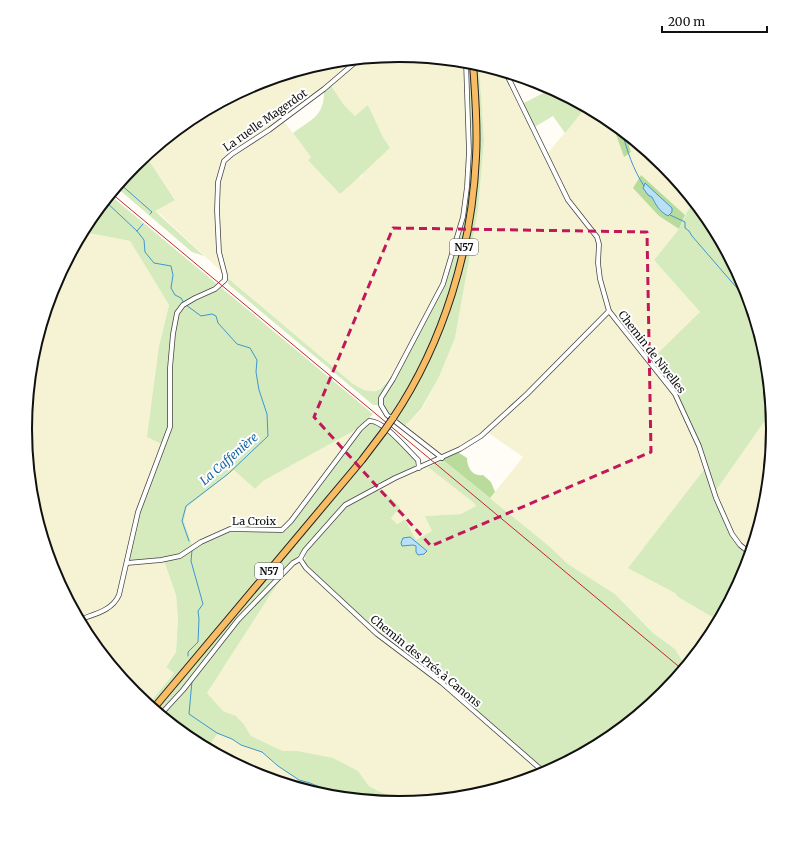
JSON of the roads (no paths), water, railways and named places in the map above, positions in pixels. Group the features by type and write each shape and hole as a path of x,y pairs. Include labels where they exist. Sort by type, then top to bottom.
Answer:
{"highway":[{"name":"N57","path":"157,705 353,471 393,418 419,371 437,333 463,254 473,196 476,158 474,71"}],"street":[{"name":"La ruelle Magerdot","path":"127,564 141,503 170,427 170,368 176,318 179,310 185,304 215,289 225,280 219,252 217,210 218,182 224,162 232,154 269,130 324,89 351,66"},
{"path":"442,458 387,415 382,408 381,402 382,395 393,379 443,284 463,217 469,157 466,69"},
{"name":"Chemin de Nivelles","path":"509,80 568,200 597,237 599,244 598,263 600,279 609,311 675,394 699,446 716,498 732,534 740,545 746,550"},
{"path":"164,711 183,690 238,620 293,563 300,559 305,550 346,505 395,478 442,458 474,442 487,432 609,311"},
{"name":"La Croix","path":"127,564 180,556 201,542 230,529 282,530 291,521 360,429 369,421 379,423 396,438 418,460 419,468"},
{"name":"Chemin des Prés à Canons","path":"300,559 306,568 377,634 442,683 540,769"},
{"path":"84,618 104,611 116,602 127,564"}],"water":[{"path":"645,183 672,208 672,212 668,216 660,210 652,197 648,195 643,188"},
{"path":"410,537 427,551 424,554 418,555 416,552 416,546 402,546 401,543 403,538"}],"waterway":[{"path":"624,140 631,160 644,186"},
{"path":"124,187 152,212 150,214"},
{"name":"La Caffenière","path":"109,205 137,231 144,240 145,252 154,263 171,266 173,275 171,288 175,295 181,298 184,303"},
{"path":"670,215 685,222 685,228 738,289"},
{"path":"137,231 143,224"},
{"name":"La Caffenière","path":"186,305 201,316 212,314 216,316 218,323 237,344 250,348 257,360 256,372 259,390 267,414 268,436 228,474 186,506 182,521 189,541"},
{"name":"La Caffenière","path":"188,656 188,652 198,642 198,611 203,604 191,561 192,550"},
{"name":"La Caffenière","path":"192,681 189,714 217,733 232,739 241,745 262,752 278,766 299,780 322,788"}],"railway":[{"path":"116,197 679,666"}]}
